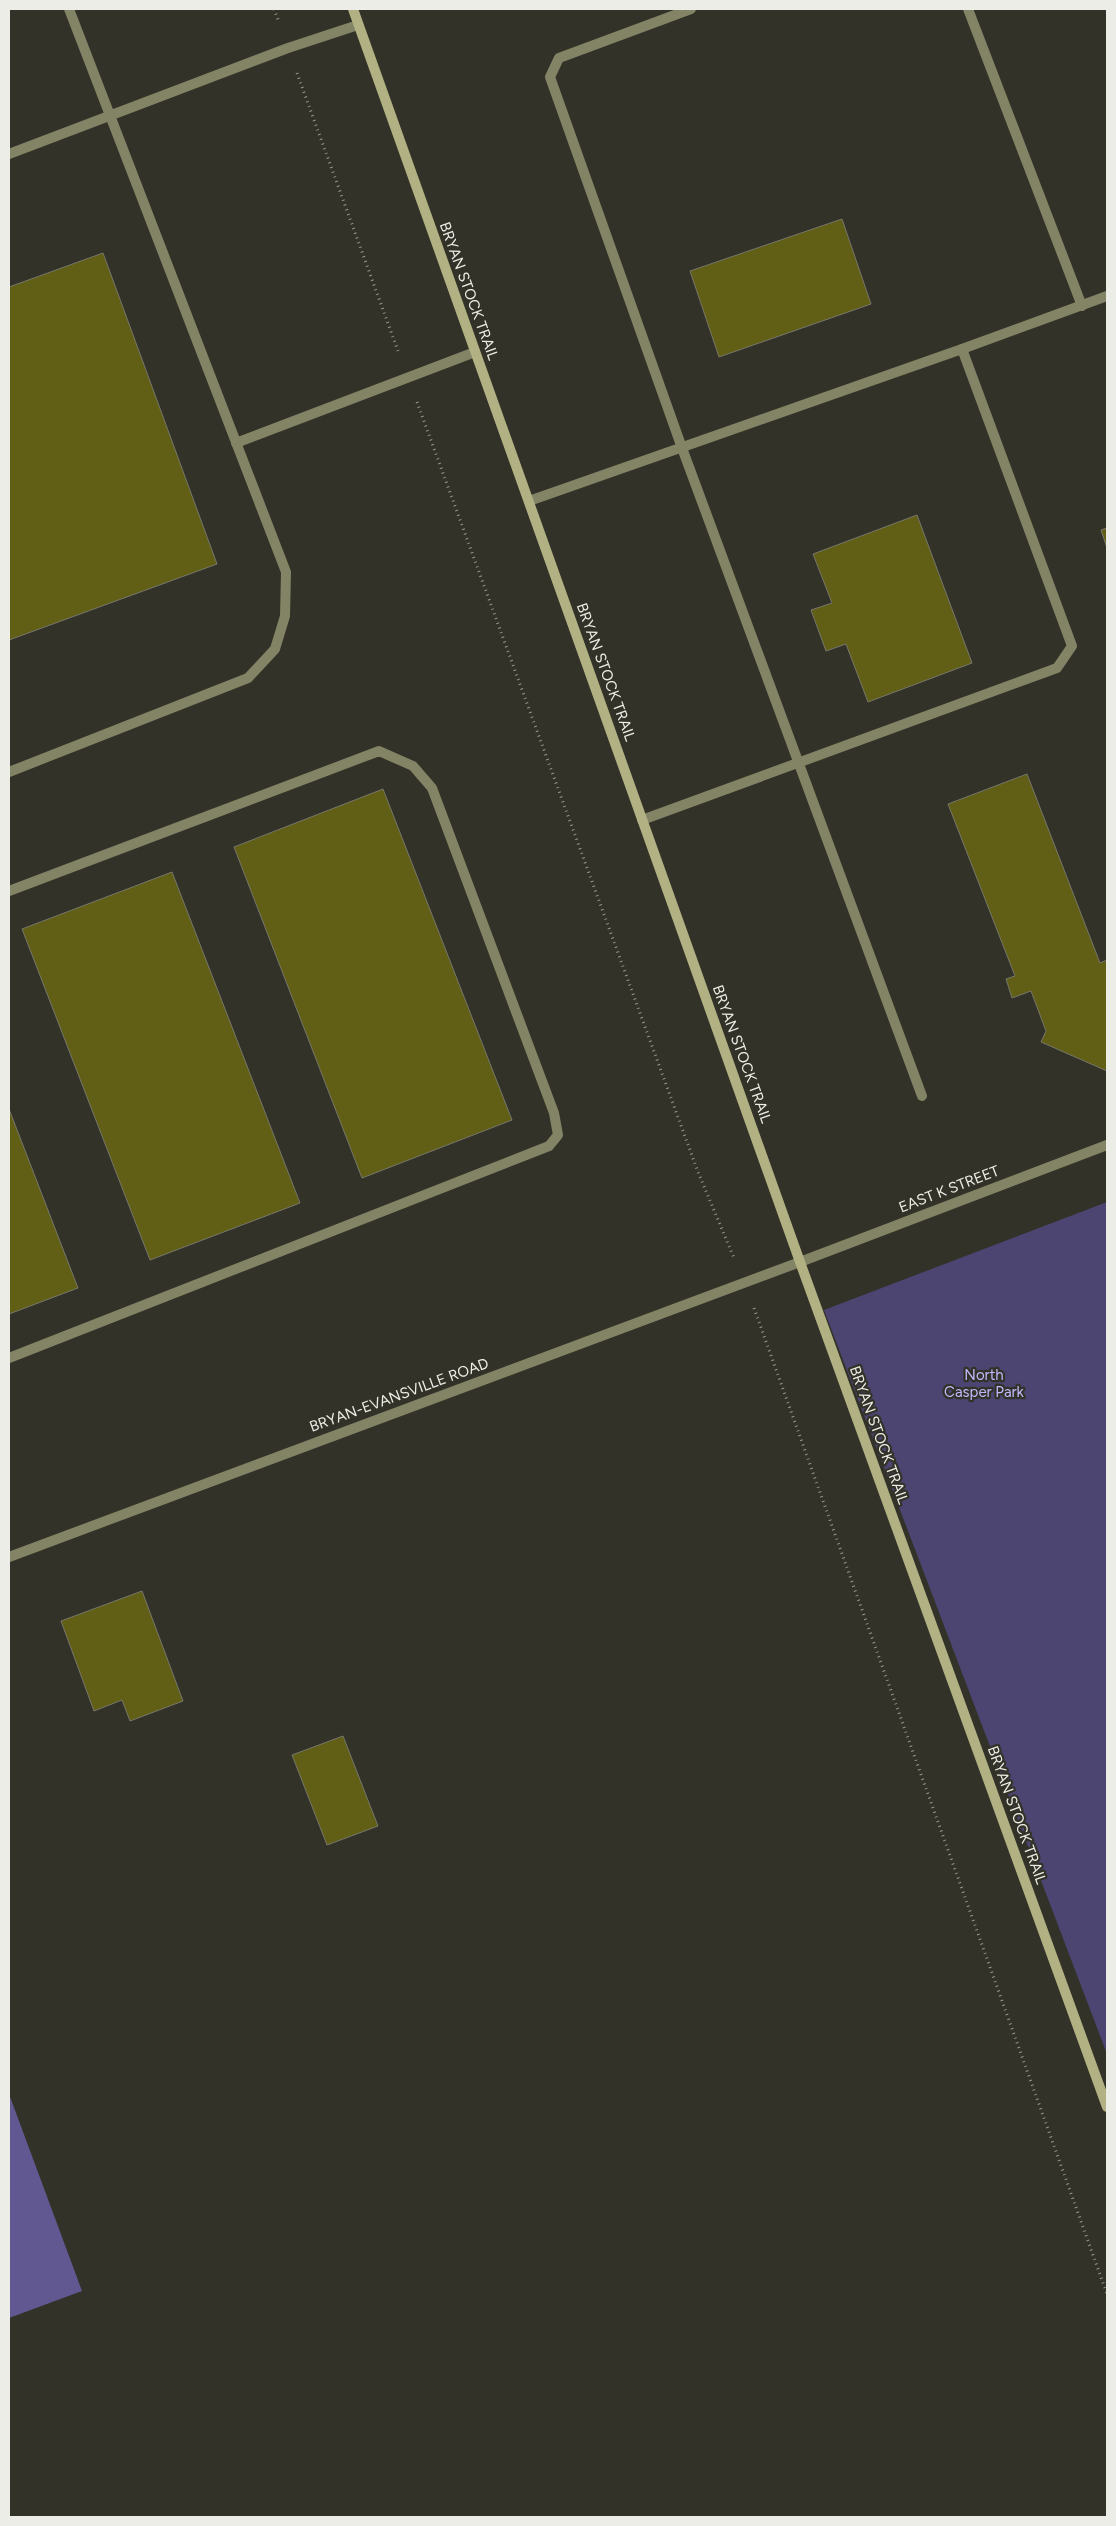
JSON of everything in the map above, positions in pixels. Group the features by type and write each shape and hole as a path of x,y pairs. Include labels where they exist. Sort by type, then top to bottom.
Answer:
{"main road":[{"name":"BRYAN STOCK TRAIL","path":"353,9 800,1262 1107,2107"}],"street":[{"path":"9,772 248,678 275,649 286,616 286,572 70,9"},
{"path":"691,9 559,58 550,77 682,448 922,1096"},
{"path":"968,9 1082,306"},
{"path":"9,154 288,48 358,25"},
{"path":"529,501 1107,296"},
{"path":"642,820 1057,668 1072,646 962,349"},
{"path":"236,443 475,352"},
{"path":"9,891 379,751 413,766 432,788 554,1113 558,1135 549,1146 9,1358"},
{"name":"EAST K STREET","path":"800,1262 1107,1145"},
{"name":"BRYAN-EVANSVILLE ROAD","path":"9,1557 800,1262"}],"path":[{"path":"274,9 698,1172 744,1283 1107,2294"}],"green space":[{"name":"North Casper Park","path":"1107,1202 1107,2054 824,1310"}],"shaded area":[{"path":"9,2094 82,2291 9,2318"}],"building":[{"path":"842,219 871,304 719,357 690,271"},
{"path":"103,253 217,564 9,640 9,287"},
{"path":"917,515 972,663 868,702 846,644 826,651 811,610 832,603 813,554"},
{"path":"1107,528 1107,548 1101,530"},
{"path":"1027,774 1100,963 1107,960 1107,1071 1041,1042 1046,1031 1031,991 1012,998 1006,979 1015,976 948,804"},
{"path":"383,789 512,1120 362,1178 234,847"},
{"path":"172,872 300,1203 150,1260 22,929"},
{"path":"9,1109 78,1288 9,1314"},
{"path":"142,1591 183,1701 130,1721 122,1700 94,1711 61,1621"},
{"path":"343,1736 378,1826 327,1845 292,1755"}]}
